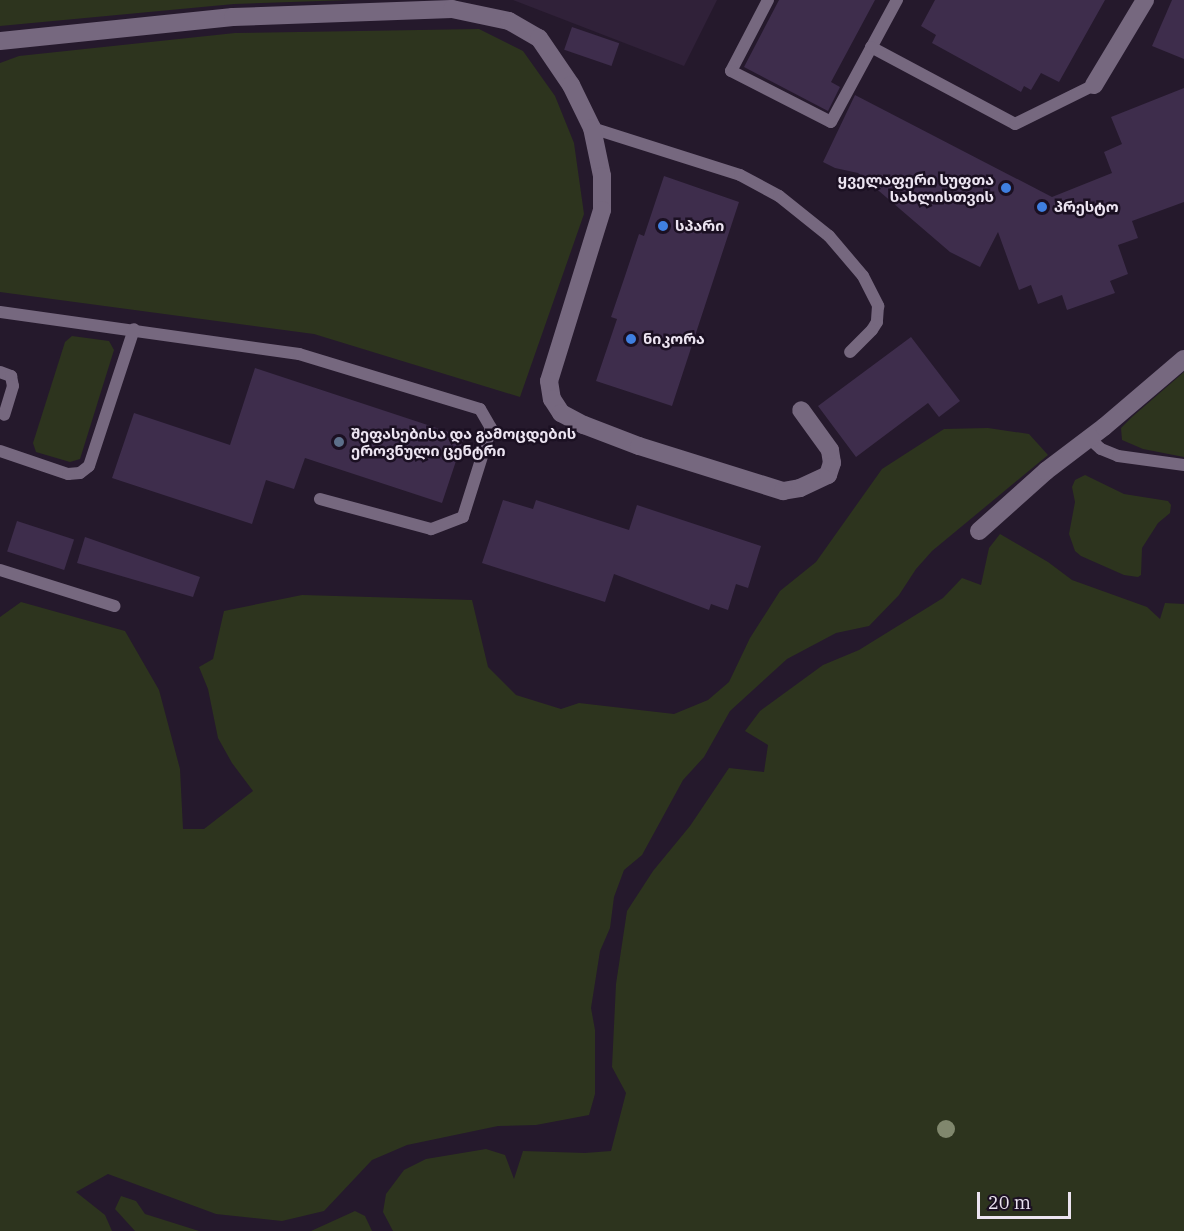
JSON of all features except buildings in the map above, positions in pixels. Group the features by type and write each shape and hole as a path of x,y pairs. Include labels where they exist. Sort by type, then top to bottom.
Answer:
{"street":[{"path":"1094,85 1145,0"},
{"path":"0,41 233,17 452,9 509,21 539,38 571,85 592,128 602,176 602,210 549,381 552,399 561,413 584,425 639,446 783,491 815,482 828,475 832,463 830,450 801,410"},
{"path":"979,531 1046,471 1184,359"}],"lane":[{"path":"768,0 731,70 831,122 897,0"},
{"path":"871,47 1015,124 1094,85"},
{"path":"592,128 740,175 779,196 829,236 863,276 878,306 877,322 850,352"},
{"path":"0,312 134,329 299,354 480,409 491,428 464,517 430,529 320,499"},
{"path":"0,451 68,474 80,473 88,466 134,329"},
{"path":"0,372 11,376 13,386 1,418"},
{"path":"1089,438 1101,448 1118,456 1184,465"},
{"path":"0,570 114,606"}],"shaded area":[{"path":"513,0 717,0 684,66"}],"green space":[{"path":"0,0 350,0 234,4 0,26"},
{"path":"479,29 523,51 555,96 574,143 584,214 520,397 314,334 0,292 0,63 19,56 235,33"},
{"path":"72,336 109,341 114,350 80,459 70,462 36,452 33,443 65,342"},
{"path":"1184,372 1184,457 1143,449 1122,440 1121,428"},
{"path":"988,428 1029,434 1048,455 932,551 916,569 899,595 869,626 836,633 787,659 730,711 704,757 683,780 642,855 624,870 614,897 610,928 600,951 591,1008 595,1030 595,1094 589,1115 536,1125 498,1126 407,1145 372,1160 324,1211 282,1221 216,1214 108,1174 76,1192 105,1215 112,1231 0,1231 0,617 21,602 125,631 159,690 180,769 183,829 204,829 253,791 232,763 218,738 208,689 199,667 213,659 224,611 302,595 472,600 488,667 516,695 561,709 579,703 674,714 708,700 729,682 750,638 780,591 816,562 882,469 944,429"},
{"path":"1085,475 1124,494 1168,501 1171,505 1170,513 1158,523 1142,548 1141,575 1138,577 1124,575 1081,556 1075,551 1069,534 1075,502 1072,487 1075,480"},
{"path":"1000,534 1048,562 1072,580 1147,607 1160,619 1165,603 1184,604 1184,1231 393,1231 383,1212 386,1194 404,1170 426,1159 486,1149 505,1155 514,1179 523,1151 585,1153 611,1151 626,1093 612,1067 616,984 627,911 653,871 690,826 729,768 764,772 768,745 745,731 760,711 823,665 859,650 943,598 962,578 981,585 989,548"},
{"path":"121,1196 136,1201 145,1214 199,1231 135,1231 115,1209"},
{"path":"355,1211 365,1216 372,1231 311,1231"}],"place":[{"name":"ყველაფერი სუფთა სახლისთვის","path":"1006,188"},
{"name":"პრესტო","path":"1042,207"},
{"name":"სპარი","path":"663,226"},
{"name":"ნიკორა","path":"631,339"},
{"name":"შეფასებისა და გამოცდების ეროვნული ცენტრი","path":"339,442"}]}
